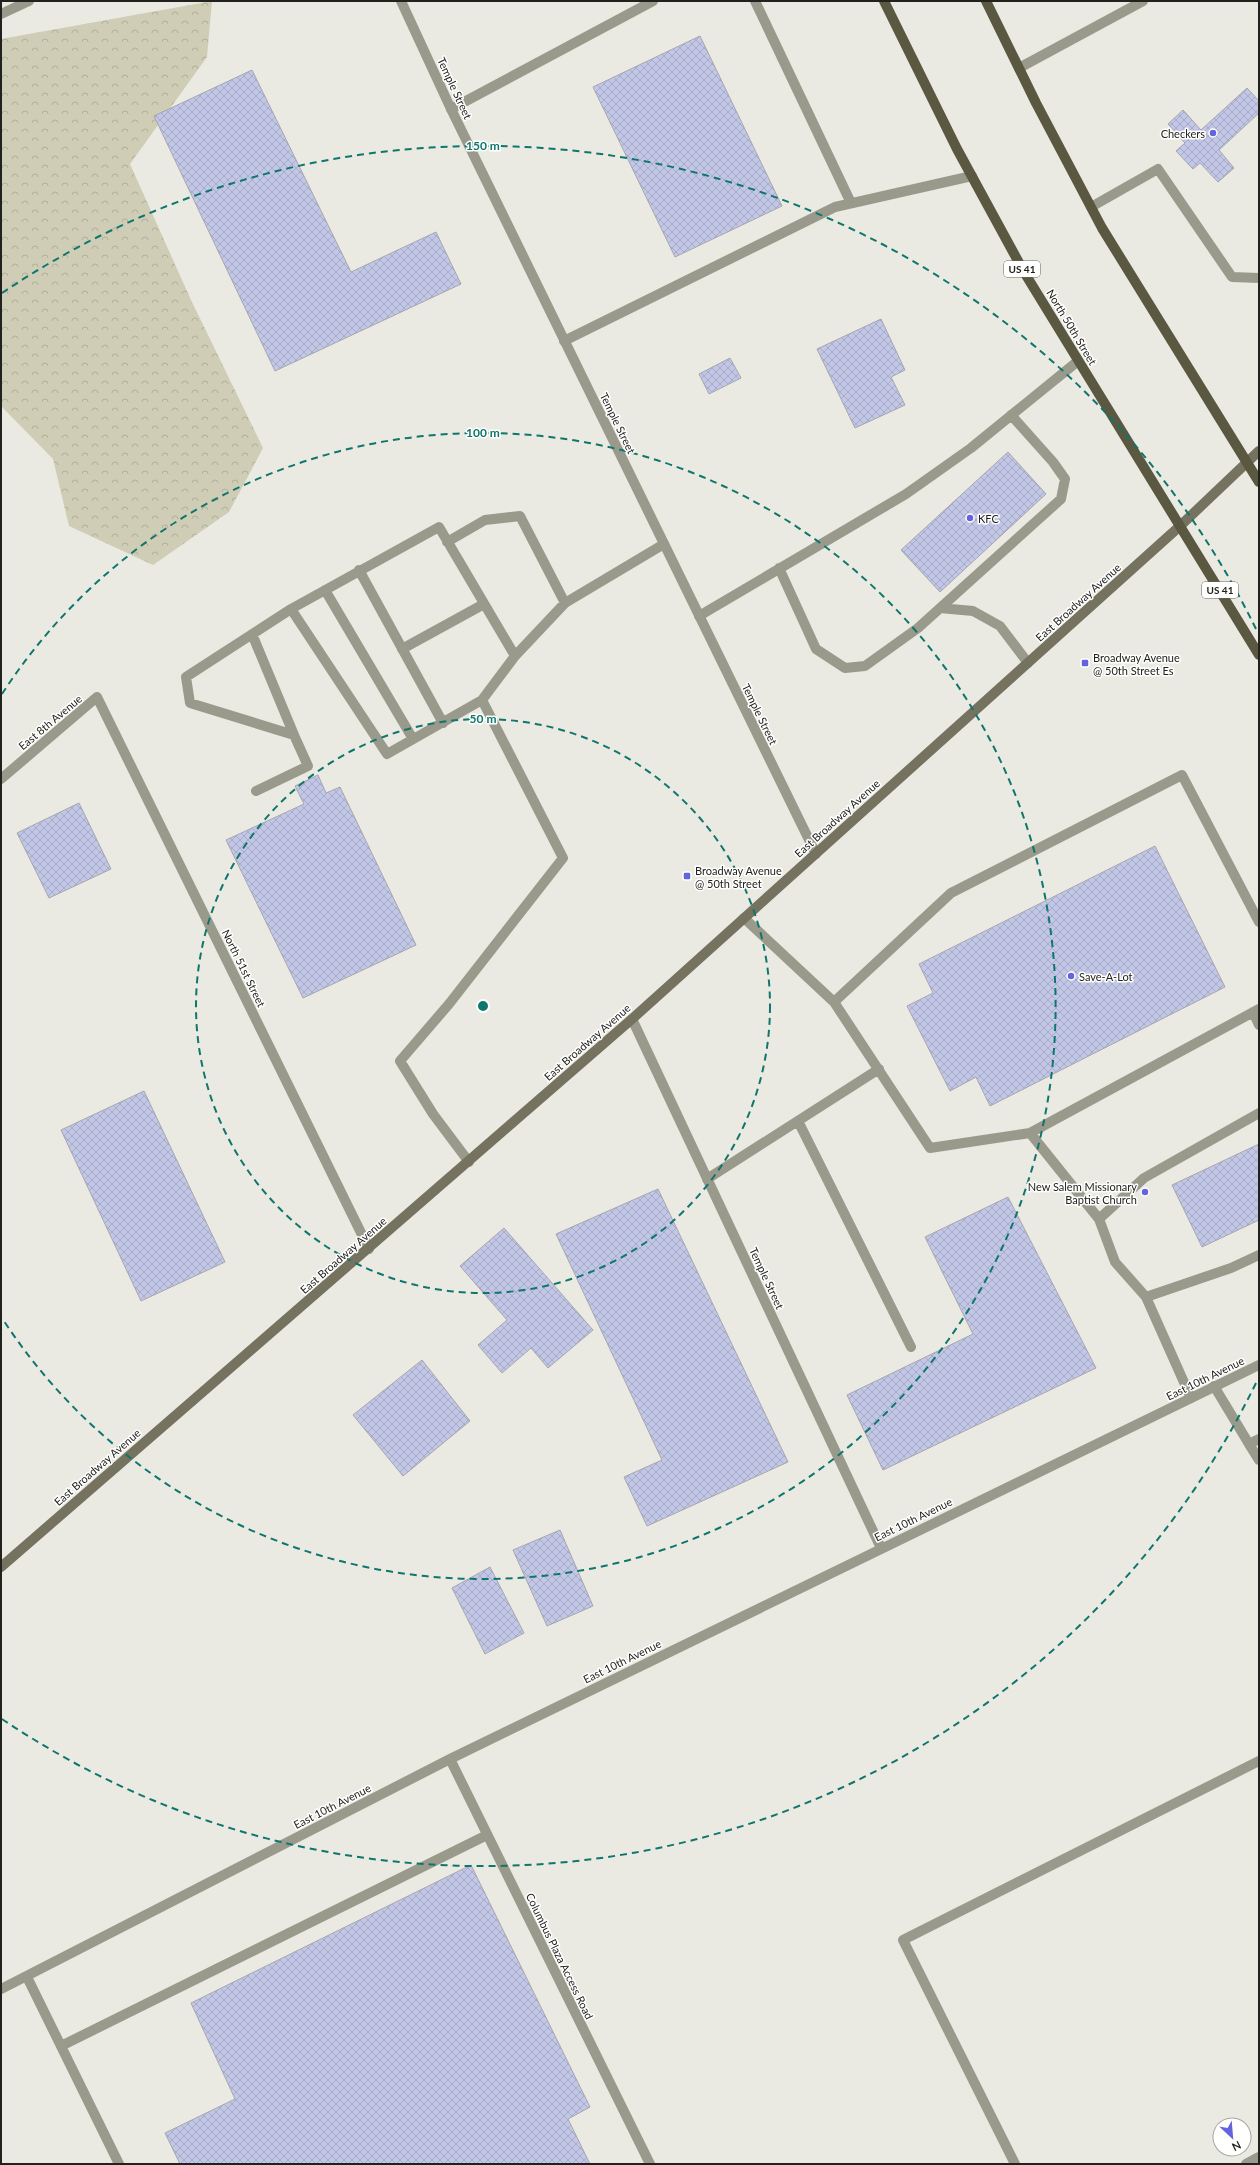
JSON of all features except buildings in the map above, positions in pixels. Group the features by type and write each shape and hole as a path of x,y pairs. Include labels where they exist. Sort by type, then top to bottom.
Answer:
{"main road":[{"name":"North 50th Street","path":"884,1 972,176 1024,272 1259,655"},
{"path":"986,1 1018,68 1091,207 1163,329 1259,482"}],"street":[{"path":"1,14 29,1"},
{"name":"Temple Street","path":"401,1 564,341 816,854"},
{"path":"451,108 652,1"},
{"path":"755,1 851,203"},
{"path":"1018,68 1143,1"},
{"path":"1091,207 1158,170 1232,277 1259,278"},
{"path":"564,341 835,207 972,176"},
{"path":"699,616 906,494 971,448 1078,361"},
{"path":"779,568 816,649 845,668 865,666 918,628 1061,499 1065,479 1053,462 1011,415"},
{"name":"East Broadway Avenue","path":"1,1567 369,1249 632,1019 1180,526 1259,451"},
{"path":"447,542 485,520 520,516 565,603"},
{"path":"294,735 190,703 186,677 291,609 439,527 515,656"},
{"path":"291,609 387,754 482,700 515,656 565,603 664,544"},
{"path":"359,570 443,723"},
{"path":"324,590 413,739"},
{"path":"402,649 484,604"},
{"path":"940,608 973,612 1000,626 1028,663"},
{"path":"252,634 308,766 256,791"},
{"name":"East 8th Avenue","path":"1,779 97,697"},
{"name":"North 51st Street","path":"97,697 369,1249"},
{"path":"469,1162 433,1114 400,1061 449,1004 563,858 482,700"},
{"path":"834,1002 951,894 1182,775 1259,922"},
{"path":"744,918 834,1002 930,1148 1030,1133 1256,1010 1259,1025"},
{"name":"Temple Street","path":"632,1019 881,1548"},
{"path":"707,1179 879,1069"},
{"path":"1099,1219 1144,1178 1259,1113"},
{"path":"798,1121 911,1347"},
{"path":"1030,1133 1099,1219 1115,1262 1146,1297 1191,1398"},
{"path":"1146,1297 1231,1268 1259,1255"},
{"name":"East 10th Avenue","path":"1,1989 450,1759 1259,1365"},
{"path":"1214,1386 1259,1460"},
{"path":"1249,1444 1259,1439"},
{"name":"Columbus Plaza Access Road","path":"450,1759 650,2164"},
{"path":"1015,2164 903,1940 1259,1761"},
{"path":"61,2046 487,1835"},
{"path":"27,1977 119,2164"},
{"path":"1246,2164 1259,2157"}],"green space":[{"path":"212,1 207,57 130,164 191,300 263,448 229,512 153,565 69,526 53,459 1,406 1,39"}],"place":[{"name":"Checkers","path":"1213,133"},
{"name":"KFC","path":"970,518"},
{"name":"Broadway Avenue @ 50th Street Es","path":"1085,663"},
{"name":"Broadway Avenue @ 50th Street","path":"687,876"},
{"name":"Save-A-Lot","path":"1071,976"},
{"name":"New Salem Missionary Baptist Church","path":"1145,1192"}]}
